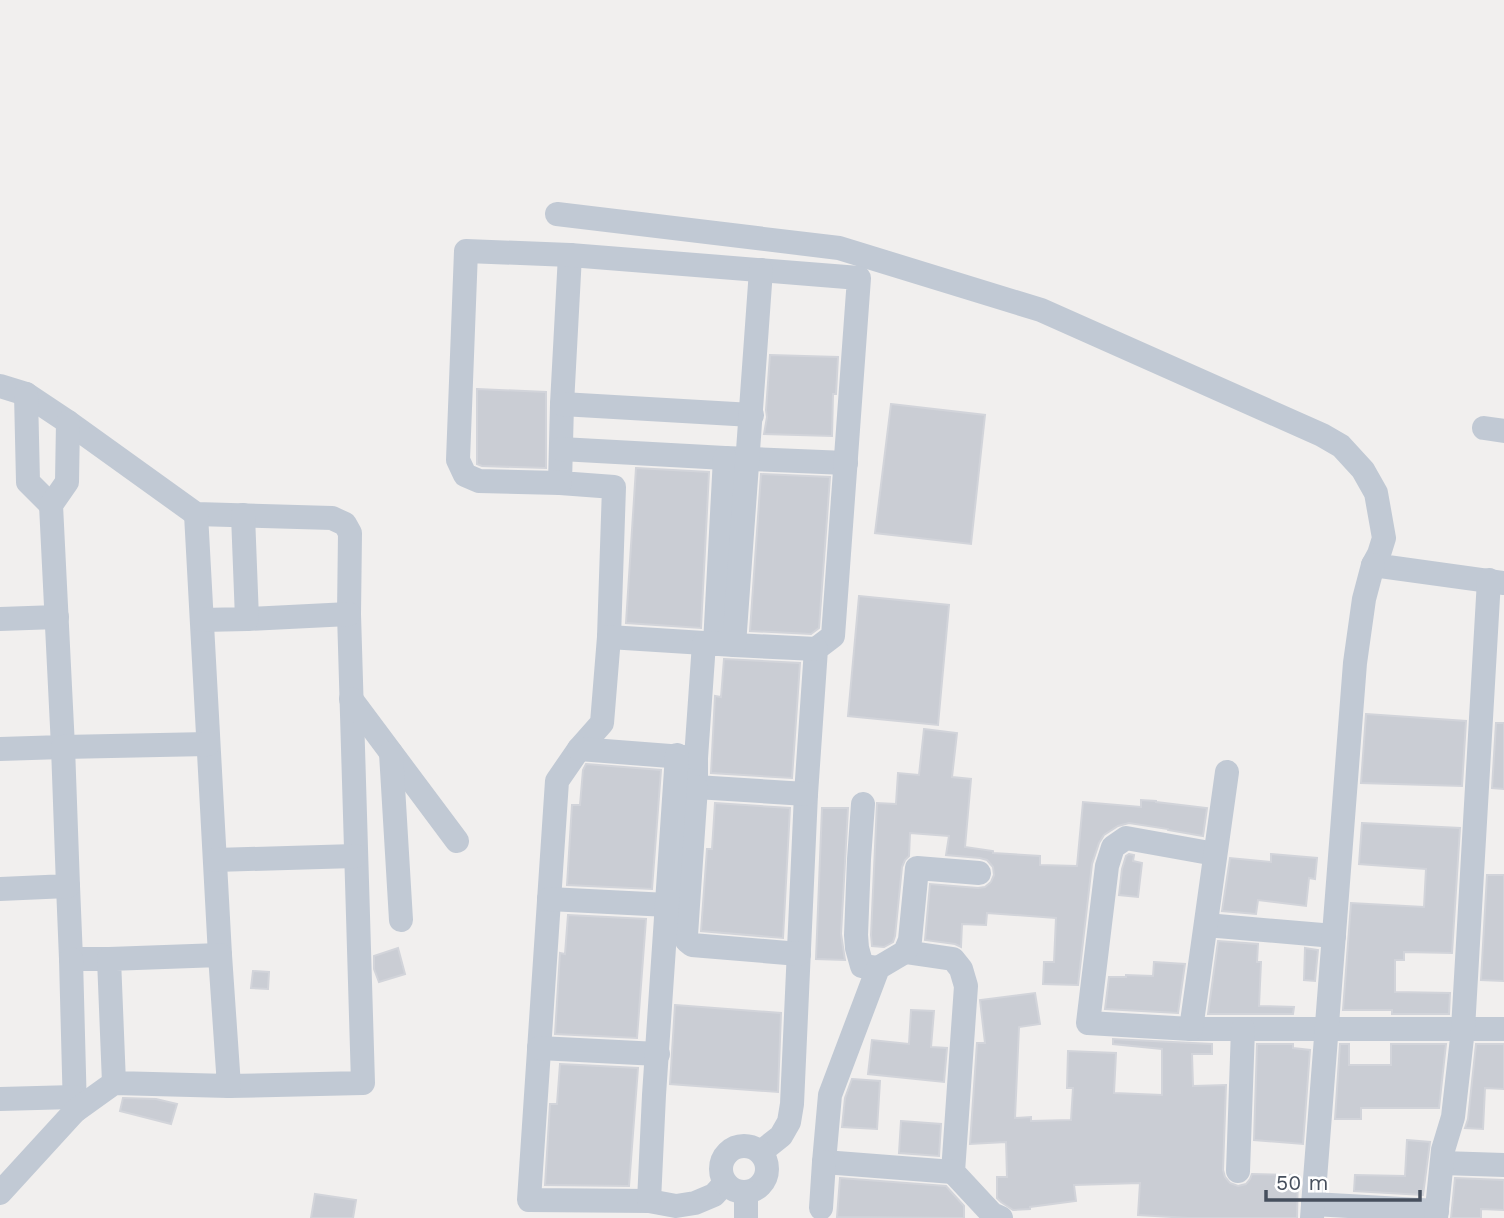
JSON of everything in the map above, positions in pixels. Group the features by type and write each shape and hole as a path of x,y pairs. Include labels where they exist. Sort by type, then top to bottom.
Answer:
{"street":[{"path":"557,214 839,248 1041,310 1322,435 1341,446 1363,470 1376,493 1384,538 1373,565 1364,599 1355,663 1312,1211 1437,1215 1443,1150 1453,1117 1463,1029 1496,582 1373,565"},
{"path":"695,265 695,258 699,254 744,256 749,252 751,237"},
{"path":"610,637 816,649 833,636 859,278 570,255 466,251 458,460 466,475 479,481 614,487 610,637 602,723 557,780 529,1200 649,1201 676,1206 695,1203 735,1188 756,1189 764,1182 768,1172 767,1161 761,1152 749,1146 735,1147 724,1156 721,1170 735,1188 746,1218"},
{"path":"560,483 570,255"},
{"path":"649,1201 668,905 687,757 718,644 736,459 751,415 761,270"},
{"path":"0,386 26,394 196,514 332,518 345,524 350,533 351,699 363,1083 229,1086 114,1083 74,1104 0,1193"},
{"path":"26,394 28,482 51,505"},
{"path":"562,404 751,415"},
{"path":"68,422 67,482 51,505 63,747 74,1104"},
{"path":"561,449 846,463"},
{"path":"196,514 229,1086"},
{"path":"243,515 247,620"},
{"path":"202,620 349,614"},
{"path":"0,619 57,617"},
{"path":"761,1152 780,1136 789,1122 792,1104 806,794 816,649"},
{"path":"351,699 457,841"},
{"path":"0,748 208,744"},
{"path":"579,749 687,757"},
{"path":"391,753 401,920"},
{"path":"687,757 696,787 687,941 692,945 799,954"},
{"path":"1191,1028 1227,772"},
{"path":"696,787 806,794"},
{"path":"863,804 856,934 862,967 878,968 905,951 911,940 917,868 979,873"},
{"path":"1215,854 1125,838 1114,847 1107,866 1088,1023 1191,1028 1504,1029"},
{"path":"215,860 355,856"},
{"path":"0,889 68,886"},
{"path":"549,899 668,905"},
{"path":"1206,925 1334,936"},
{"path":"905,951 953,959 961,969 965,986 953,1172"},
{"path":"71,959 220,955"},
{"path":"109,959 114,1083"},
{"path":"821,1208 830,1095 878,968"},
{"path":"1238,1171 1243,1028"},
{"path":"539,1048 658,1054"},
{"path":"0,1100 74,1104"},
{"path":"824,1161 953,1172 992,1214 1001,1218"},
{"path":"1442,1163 1504,1165"}],"building":[{"path":"770,355 838,357 836,394 833,394 832,436 764,434"},
{"path":"477,389 546,392 546,468 477,464"},
{"path":"891,404 985,415 971,544 875,533"},
{"path":"636,468 709,472 701,628 626,623"},
{"path":"761,474 830,477 819,628 811,634 750,631"},
{"path":"859,596 949,605 938,725 848,716"},
{"path":"724,659 800,663 792,778 711,773 715,696 721,697"},
{"path":"1366,714 1466,721 1462,786 1361,783"},
{"path":"1496,723 1504,723 1504,789 1492,788"},
{"path":"924,729 957,733 952,777 971,779 965,847 993,853 1040,856 1040,865 1077,866 1083,802 1141,807 1141,800 1207,808 1203,836 1129,823 1104,835 1092,864 1078,985 1043,984 1044,962 1054,962 1056,918 987,913 986,925 962,924 961,947 925,940 930,884 978,888 985,887 994,875 993,867 987,860 946,855 949,836 910,833 909,856 902,867 893,942 884,947 872,946 877,803 896,804 898,773 919,775"},
{"path":"586,764 661,770 652,889 567,885 572,805 580,805"},
{"path":"715,803 790,808 783,938 701,931 707,849 712,849"},
{"path":"822,808 848,808 841,934 845,960 816,959"},
{"path":"1362,823 1460,828 1452,953 1404,952 1404,960 1395,960 1395,992 1450,993 1449,1014 1392,1014 1392,1010 1343,1010 1351,903 1424,907 1426,869 1359,864"},
{"path":"1129,854 1134,855 1133,861 1142,863 1138,897 1119,895 1122,869"},
{"path":"1271,854 1317,858 1315,879 1309,878 1306,906 1258,900 1256,914 1222,911 1230,858 1271,862"},
{"path":"1487,875 1504,875 1504,981 1481,980"},
{"path":"568,915 646,919 637,1038 555,1034 560,953 565,954"},
{"path":"1218,941 1258,944 1257,962 1261,962 1259,1006 1294,1007 1293,1014 1208,1014"},
{"path":"398,948 405,974 379,982 374,969 374,956"},
{"path":"1305,948 1318,950 1315,981 1304,980"},
{"path":"1154,962 1185,964 1178,1013 1105,1009 1109,977 1153,976"},
{"path":"253,971 269,972 268,989 251,988"},
{"path":"1035,993 1040,1024 1019,1027 1015,1118 1031,1117 1031,1121 1071,1120 1073,1088 1067,1088 1068,1051 1116,1053 1114,1093 1162,1095 1162,1049 1113,1044 1113,1039 1212,1044 1212,1054 1192,1054 1193,1086 1226,1085 1225,1177 1238,1186 1246,1184 1252,1174 1298,1175 1297,1218 1138,1215 1140,1183 1074,1185 1076,1201 1030,1209 1013,1210 1001,1202 997,1198 997,1177 1007,1177 1006,1142 970,1144 977,1043 985,1043 980,1000"},
{"path":"675,1005 781,1013 778,1092 670,1084"},
{"path":"911,1010 934,1011 931,1047 947,1048 944,1082 868,1074 872,1040 909,1044"},
{"path":"1257,1044 1293,1044 1293,1048 1310,1050 1303,1144 1254,1140"},
{"path":"1340,1044 1349,1044 1349,1065 1391,1065 1391,1044 1446,1044 1439,1108 1361,1108 1361,1119 1335,1119"},
{"path":"1476,1044 1504,1044 1504,1089 1485,1088 1483,1129 1465,1128"},
{"path":"560,1064 638,1068 629,1186 545,1185 550,1104 557,1104"},
{"path":"852,1079 880,1081 877,1129 842,1127 845,1098"},
{"path":"123,1098 156,1099 177,1104 171,1124 120,1111"},
{"path":"901,1121 941,1124 939,1156 899,1153"},
{"path":"1407,1140 1430,1142 1423,1195 1354,1191 1355,1175 1405,1176"},
{"path":"840,1178 946,1186 964,1206 964,1218 837,1217"},
{"path":"1455,1178 1504,1180 1504,1210 1481,1209 1481,1218 1451,1218"},
{"path":"315,1194 356,1200 353,1218 311,1218"}]}
